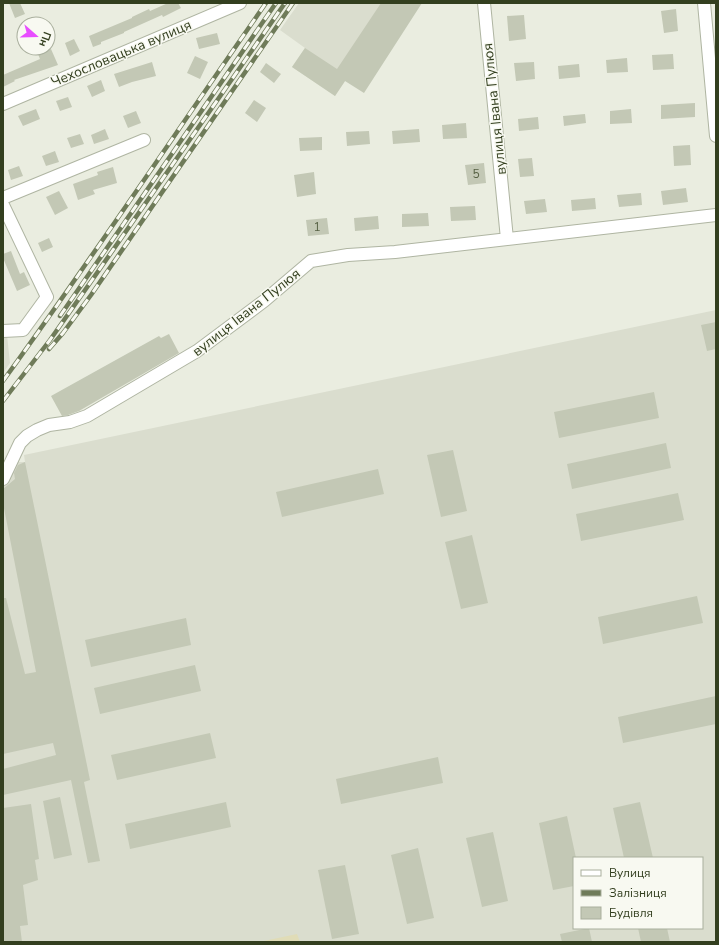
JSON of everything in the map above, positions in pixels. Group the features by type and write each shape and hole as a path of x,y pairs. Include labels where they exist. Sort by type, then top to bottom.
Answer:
{"street":[{"name":"Чехословацька вулиця","path":"3,104 240,3"},
{"name":"вулиця Івана Пулюя","path":"484,3 507,239"},
{"path":"704,3 716,136"},
{"path":"3,198 144,140"},
{"path":"3,205 47,297 23,330 3,331"},
{"name":"вулиця Івана Пулюя","path":"3,478 20,443 27,436 49,425 70,422 87,416 197,351 264,301 311,261 348,255 395,252 716,215"}],"shaded area":[{"path":"299,3 398,3 335,96 292,67 305,48 280,30"},
{"path":"716,310 716,942 3,942 3,462 25,462 24,455"},
{"path":"7,335 10,363 3,373 3,336"},
{"path":"297,934 300,942 259,942"}],"building":[{"path":"9,3 20,3 25,14 16,16 15,18"},
{"path":"168,3 178,3 181,8 163,17 162,15 101,42 101,44 93,47 89,36 132,18 149,9 150,11"},
{"path":"381,3 422,3 364,93 345,81 335,96 292,67 305,48 337,69"},
{"path":"676,9 678,31 664,33 661,11"},
{"path":"524,15 526,39 509,41 507,16"},
{"path":"217,33 220,44 199,49 196,38"},
{"path":"74,39 80,51 70,56 65,43"},
{"path":"673,54 674,69 653,70 652,55"},
{"path":"39,56 54,56 58,65 14,80 15,81 3,87 3,75 40,59"},
{"path":"195,56 208,62 200,79 187,73"},
{"path":"627,58 628,72 607,73 606,60"},
{"path":"152,62 156,76 119,87 114,74"},
{"path":"534,62 535,79 516,81 514,63"},
{"path":"266,63 281,74 274,83 260,72"},
{"path":"579,64 580,77 559,79 558,66"},
{"path":"101,80 105,91 92,97 87,86"},
{"path":"68,97 72,107 60,111 56,101"},
{"path":"254,100 266,108 257,122 245,113"},
{"path":"695,103 695,117 661,119 661,105"},
{"path":"36,109 40,119 23,126 18,116"},
{"path":"631,109 632,123 610,124 610,111"},
{"path":"136,111 141,123 128,128 123,116"},
{"path":"585,114 586,123 564,126 563,116"},
{"path":"538,117 539,129 519,131 518,119"},
{"path":"466,123 467,138 443,139 442,125"},
{"path":"105,129 109,139 94,144 91,135"},
{"path":"419,129 420,142 393,144 392,131"},
{"path":"369,131 370,144 347,146 346,132"},
{"path":"80,134 84,144 71,148 67,138"},
{"path":"322,137 322,150 300,151 299,138"},
{"path":"690,145 691,165 674,166 673,146"},
{"path":"55,151 59,162 46,166 42,156"},
{"path":"532,158 534,176 520,177 518,159"},
{"path":"484,163 486,183 468,185 465,165"},
{"path":"19,166 23,176 11,180 8,170"},
{"path":"113,167 117,183 93,190 95,194 78,200 73,184 98,175 97,172"},
{"path":"314,172 316,194 297,197 294,175"},
{"path":"686,188 688,202 663,205 661,191"},
{"path":"59,191 68,208 55,215 46,197"},
{"path":"641,193 642,205 619,207 617,195"},
{"path":"595,198 596,209 572,211 571,200"},
{"path":"545,199 547,212 526,214 524,201"},
{"path":"475,206 476,220 451,221 450,207"},
{"path":"428,213 429,226 402,227 402,214"},
{"path":"378,216 379,229 355,231 354,218"},
{"path":"327,218 329,234 308,236 306,220"},
{"path":"49,238 53,247 42,252 38,243"},
{"path":"11,251 20,274 24,272 30,285 17,291 3,258 3,254"},
{"path":"716,322 716,349 707,351 701,325"},
{"path":"169,334 179,353 79,411 62,416 51,396 159,336 161,338"},
{"path":"654,392 659,418 559,438 554,412"},
{"path":"666,443 671,468 572,489 567,464"},
{"path":"453,450 467,511 441,517 427,455"},
{"path":"25,462 90,780 84,782 100,861 88,863 71,780 3,795 3,769 56,755 53,743 3,754 3,598 6,598 25,674 36,672 3,503 3,489 15,479 14,473 18,465"},
{"path":"378,469 384,494 282,517 276,492"},
{"path":"678,493 684,520 581,541 576,514"},
{"path":"472,535 488,603 461,609 445,542"},
{"path":"697,596 703,623 603,644 598,617"},
{"path":"186,618 191,645 91,667 85,640"},
{"path":"195,665 201,691 100,714 94,688"},
{"path":"716,696 716,724 623,743 618,717"},
{"path":"210,733 216,758 117,780 111,755"},
{"path":"438,757 443,783 341,804 336,779"},
{"path":"60,797 72,855 54,859 43,801"},
{"path":"226,802 231,827 130,849 125,824"},
{"path":"640,802 653,857 624,857 613,808"},
{"path":"31,804 39,859 35,860 38,880 23,885 28,925 20,926 22,942 3,942 3,808"},
{"path":"567,816 576,857 573,857 573,886 553,890 539,823"},
{"path":"493,832 508,901 482,907 466,838"},
{"path":"418,848 434,918 407,924 391,855"},
{"path":"345,865 359,934 332,939 318,870"},
{"path":"589,929 592,942 562,942 560,934"},
{"path":"638,929 667,929 670,942 641,942"}],"railway":[{"path":"3,381 103,240 266,3"},
{"path":"60,316 276,3"},
{"path":"3,401 50,340 285,3"},
{"path":"49,349 63,333 91,295 293,3"}]}
